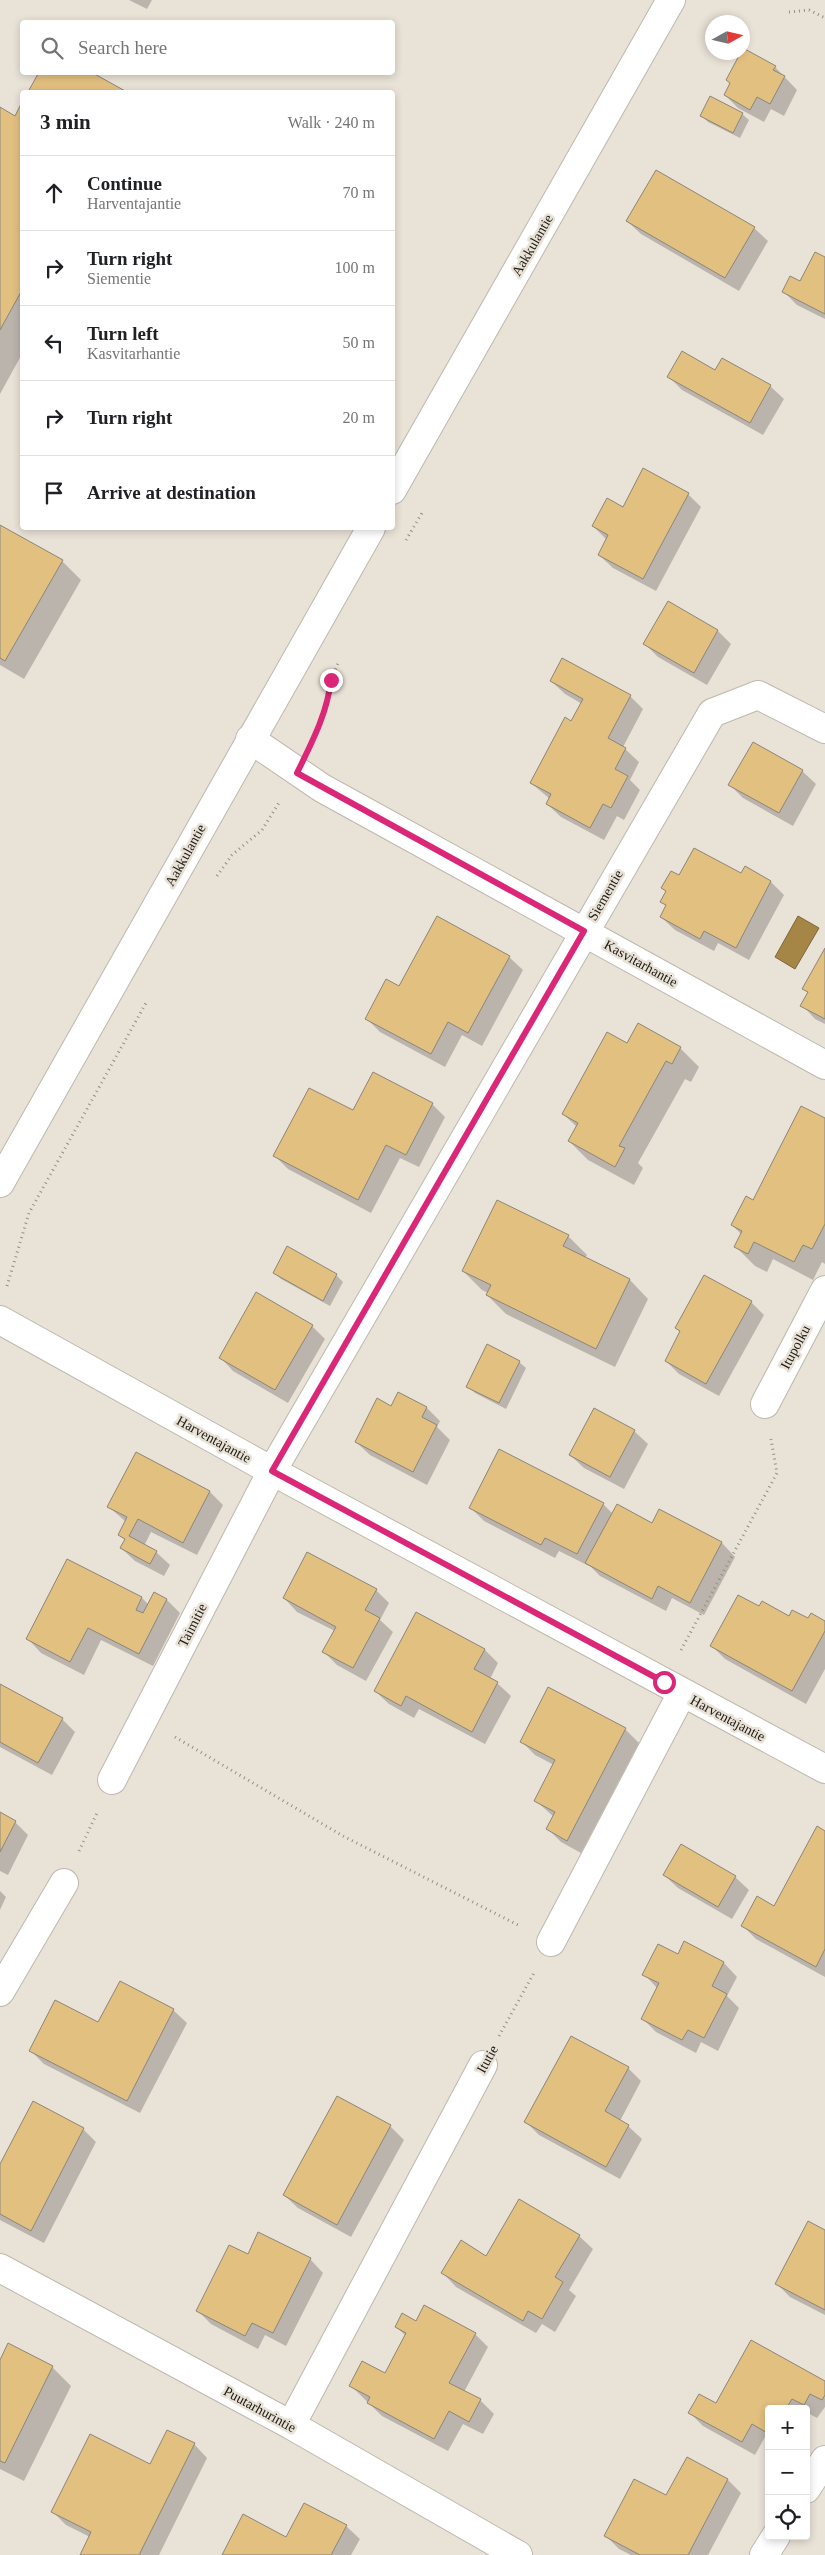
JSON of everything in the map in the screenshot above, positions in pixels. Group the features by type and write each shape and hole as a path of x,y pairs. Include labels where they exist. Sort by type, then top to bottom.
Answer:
{"street":[{"name":"Aakkulantie","path":"395,485 672,0"},
{"name":"Aakkulantie","path":"0,1183 370,530"},
{"name":"Siementie","path":"272,1471 712,713 758,695 825,729"},
{"name":"Kasvitarhantie","path":"250,739 297,773 825,1065"},
{"name":"Itupolku","path":"765,1404 825,1290"},
{"name":"Harventajantie","path":"0,1320 272,1471 825,1769"},
{"name":"Taimitie","path":"112,1780 272,1471"},
{"path":"551,1942 673,1687"},
{"path":"0,1992 64,1883"},
{"name":"Itutie","path":"291,2425 483,2065"},
{"name":"Puutarhurintie","path":"0,2268 291,2425 518,2555"},
{"path":"810,2483 825,2460"},
{"path":"764,2555 773,2540"}],"path":[{"path":"789,12 809,10 825,18"},
{"path":"404,544 424,509"},
{"path":"215,879 232,856 262,830 297,773 322,719 328,702 331,680 339,660"},
{"path":"4,1292 19,1254 29,1213 150,996"},
{"path":"673,1687 777,1474 765,1404"},
{"path":"144,1719 343,1836 551,1942"},
{"path":"64,1883 112,1780"},
{"name":"Itutie","path":"483,2065 551,1942"}],"shaded area":[{"path":"798,916 819,928 795,969 775,957"}],"building":[{"path":"750,52 776,66 773,70 785,76 770,104 757,97 750,110 724,95 730,83 726,80 737,60 750,60"},
{"path":"37,75 96,75 123,90 29,90"},
{"path":"710,96 743,113 733,133 700,116"},
{"path":"20,106 20,294 0,330 0,107 15,116"},
{"path":"656,170 755,227 725,278 626,221"},
{"path":"815,252 825,257 825,314 782,292 790,276 800,281"},
{"path":"682,351 715,370 722,358 771,385 750,423 667,377"},
{"path":"643,468 689,493 643,579 598,555 608,535 592,526 607,498 623,507"},
{"path":"0,525 63,560 5,661 0,658"},
{"path":"668,601 718,630 694,673 643,644"},
{"path":"562,658 631,695 608,738 626,748 615,769 628,776 611,808 603,804 590,828 546,804 551,794 530,783 565,717 571,721 583,699 550,681"},
{"path":"753,742 803,770 779,813 728,785"},
{"path":"694,848 741,873 745,866 771,881 736,948 704,931 700,939 660,917 666,905 660,902 666,891 661,888 671,871 679,875"},
{"path":"437,916 510,956 468,1033 448,1022 431,1054 365,1019 386,979 399,986"},
{"path":"825,948 825,1019 800,1006 808,992 802,989"},
{"path":"638,1023 681,1047 672,1064 666,1061 619,1146 625,1148 615,1167 568,1141 578,1123 562,1114 607,1032 627,1043"},
{"path":"373,1072 433,1103 406,1155 386,1145 358,1200 273,1156 309,1088 353,1110"},
{"path":"801,1106 825,1118 825,1224 812,1249 803,1245 794,1262 754,1242 748,1254 734,1247 742,1231 731,1225 746,1196 753,1200"},
{"path":"497,1200 569,1235 563,1246 630,1279 596,1349 486,1295 491,1285 462,1271"},
{"path":"287,1246 337,1274 323,1301 273,1273"},
{"path":"704,1275 752,1301 706,1384 665,1361 680,1331 675,1328"},
{"path":"256,1292 313,1325 275,1390 219,1358"},
{"path":"487,1344 520,1361 499,1403 466,1387"},
{"path":"398,1392 427,1407 422,1417 437,1425 413,1472 355,1442 377,1398 391,1406"},
{"path":"594,1408 635,1430 610,1477 569,1455"},
{"path":"499,1449 604,1503 577,1554 545,1538 541,1545 469,1508"},
{"path":"136,1452 210,1491 183,1543 138,1519 129,1536 157,1551 150,1564 120,1548 125,1539 118,1535 127,1517 107,1507"},
{"path":"617,1504 652,1523 659,1509 722,1542 690,1603 658,1586 652,1599 585,1563"},
{"path":"307,1552 377,1589 365,1610 380,1618 353,1668 322,1652 336,1627 283,1598"},
{"path":"67,1559 142,1597 136,1610 143,1613 154,1592 167,1599 139,1654 88,1628 70,1662 26,1639"},
{"path":"738,1595 759,1606 762,1601 789,1616 792,1610 808,1618 811,1613 825,1621 825,1631 792,1691 710,1646"},
{"path":"416,1612 485,1649 474,1669 498,1682 472,1732 406,1696 401,1706 374,1691"},
{"path":"0,1684 63,1718 38,1763 0,1742"},
{"path":"548,1687 626,1728 567,1841 546,1829 555,1812 534,1801 555,1760 520,1742"},
{"path":"0,1812 16,1821 0,1852"},
{"path":"817,1826 825,1831 825,1949 816,1967 741,1926 757,1896 774,1906"},
{"path":"681,1844 736,1876 718,1907 663,1875"},
{"path":"684,1941 724,1962 712,1986 727,1994 704,2038 688,2030 682,2040 641,2019 659,1983 642,1975 658,1944 678,1954"},
{"path":"120,1981 174,2009 127,2101 29,2051 55,2000 98,2022"},
{"path":"571,2036 629,2067 605,2111 629,2125 606,2167 524,2122"},
{"path":"337,2096 391,2125 337,2225 283,2195"},
{"path":"33,2101 84,2128 31,2231 0,2214 0,2164"},
{"path":"519,2199 580,2235 555,2277 563,2282 542,2319 528,2311 523,2321 441,2273 461,2240 486,2256"},
{"path":"808,2221 825,2230 825,2310 775,2284"},
{"path":"258,2232 311,2258 273,2333 252,2323 245,2336 196,2311 229,2245 248,2254"},
{"path":"424,2305 476,2333 449,2383 481,2399 469,2422 449,2411 434,2439 367,2403 370,2397 349,2386 362,2361 385,2373 406,2333 395,2327 402,2313 416,2321"},
{"path":"751,2340 825,2381 825,2395 822,2400 810,2394 804,2405 792,2399 788,2405 765,2405 765,2432 752,2424 742,2442 688,2413 699,2394 716,2403"},
{"path":"8,2343 53,2366 5,2463 0,2461 0,2360"},
{"path":"167,2430 195,2443 139,2555 80,2555 91,2532 51,2512 90,2434 150,2464"},
{"path":"687,2457 728,2479 688,2555 640,2555 604,2536 634,2479 666,2495"},
{"path":"304,2503 347,2525 331,2555 222,2555 243,2514 286,2537"}],"route":[{"path":"331,680 328,702 322,719 297,773 584,931 272,1471 664,1682"}]}
